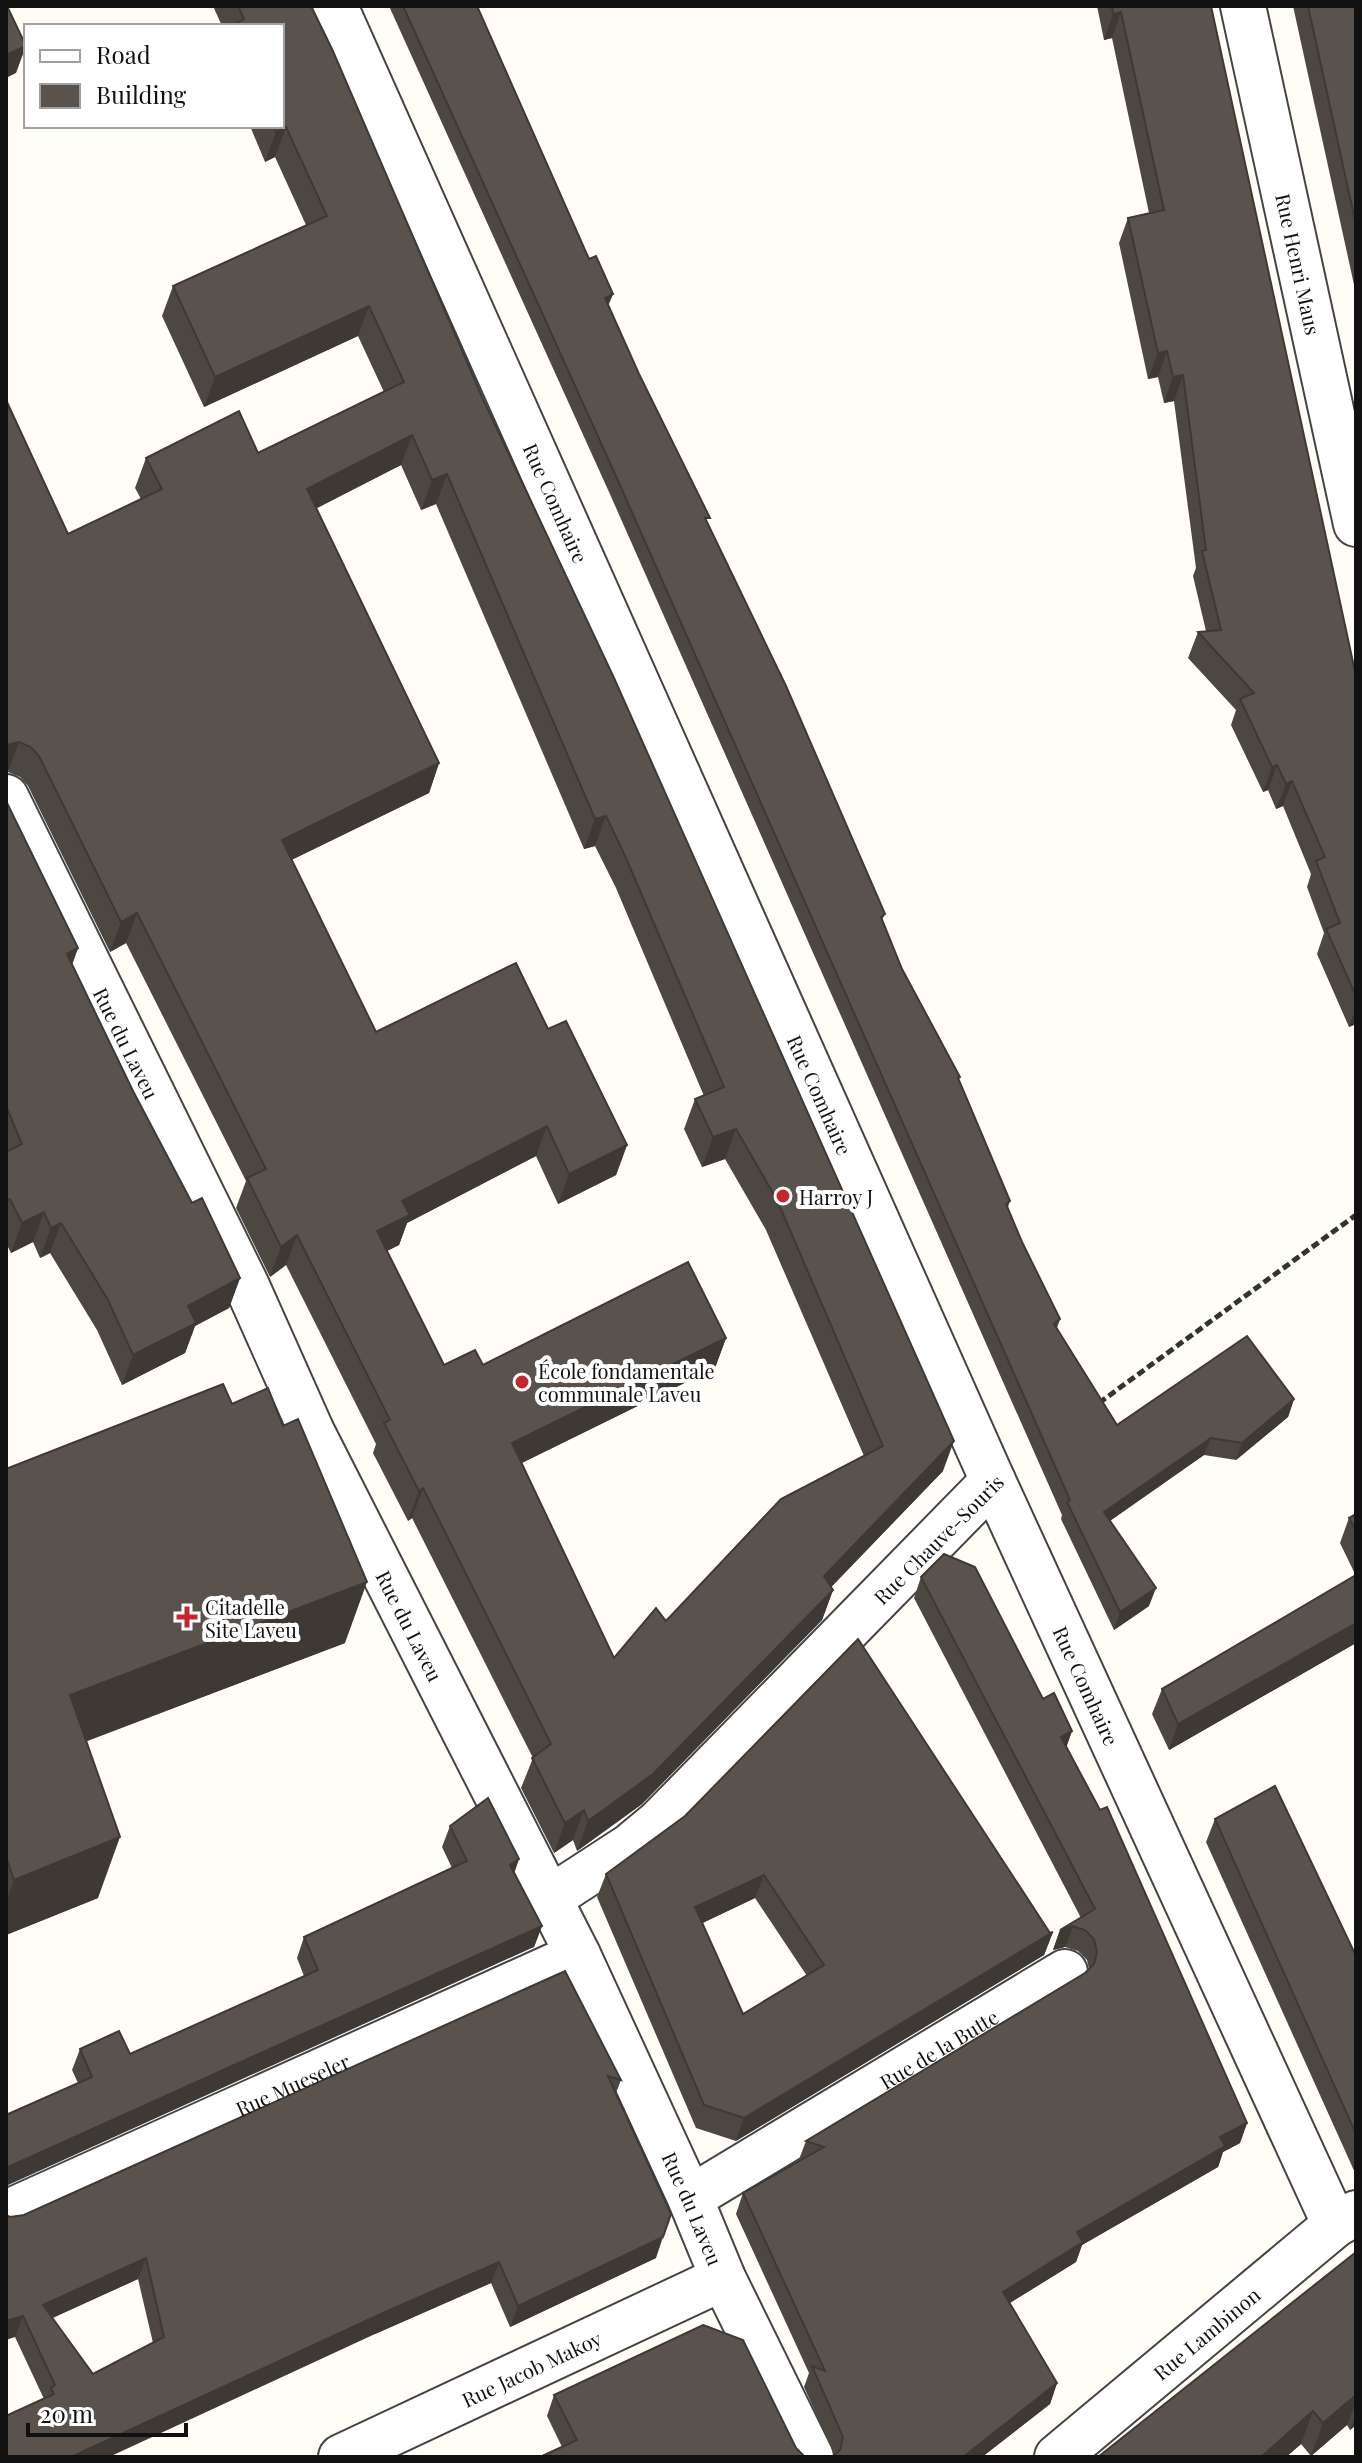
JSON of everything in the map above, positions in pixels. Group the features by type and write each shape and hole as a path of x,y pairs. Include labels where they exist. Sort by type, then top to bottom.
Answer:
{"street":[{"name":"Rue Comhaire","path":"335,6 993,1481 1346,2219"},
{"name":"Rue Henri Maus","path":"1243,6 1356,524"},
{"name":"Rue du Laveu","path":"6,797 246,1284 312,1432 578,1955 690,2198 723,2278 811,2457"},
{"name":"Rue Chauve-Souris","path":"550,1898 630,1846 659,1822 993,1481"},
{"name":"Rue Mueseler","path":"6,2213 578,1955"},
{"name":"Rue de la Butte","path":"690,2198 1065,1972"},
{"name":"Rue Lambinon","path":"1057,2457 1346,2219"},
{"name":"Rue Jacob Makoy","path":"341,2457 723,2278"}],"path":[{"path":"1093,1407 1356,1215"}],"building":[{"path":"6,6 7,6 24,47 6,55"},
{"path":"238,6 311,6 483,399 614,678 954,1441 824,1576 833,1590 653,1774 588,1821 584,1810 565,1823 532,1758 551,1744 423,1488 419,1491 384,1423 390,1420 297,1235 281,1247 247,1178 266,1169 137,913 121,922 39,756 31,747 19,742 6,745 6,400 68,534 162,489 146,458 239,411 258,453 404,382 369,306 215,377 173,286 327,216 284,128 284,24 235,24 244,19","holes":["412,435 432,480 447,474 595,819 606,816 724,1087 695,1099 713,1137 736,1129 777,1200 883,1446 781,1499 666,1621 656,1608 614,1658 512,1443 726,1338 688,1262 483,1365 475,1350 444,1365 377,1231 410,1215 402,1201 547,1126 569,1174 627,1145 566,1021 548,1029 516,963 376,1032 282,840 439,763 307,489"]},
{"path":"403,6 477,6 589,259 596,256 613,294 605,298 786,686 885,914 881,917 902,969 960,1077 1010,1201 1006,1204 1060,1319 1054,1324 1117,1425 1247,1336 1294,1399 1242,1443 1211,1438 1104,1512 1156,1588 1120,1612 1067,1502 1070,1500 615,474"},
{"path":"1112,6 1211,6 1356,676 1356,996 1326,929 1340,923 1316,861 1325,857 1292,781 1286,784 1277,765 1272,767 1240,699 1254,693 1198,632 1221,630 1202,551 1206,550 1183,375 1173,377 1167,351 1158,353 1128,218 1164,210 1121,12 1113,14"},
{"path":"1308,6 1356,6 1356,225"},
{"path":"6,801 78,948 67,954 133,1091 192,1203 202,1198 240,1278 188,1306 196,1323 133,1355 108,1300 61,1223 51,1228 44,1212 22,1223 10,1199 6,1201 6,1152 22,1144 6,1106"},
{"path":"223,1384 232,1404 268,1388 283,1426 298,1419 367,1582 70,1695 120,1837 14,1880 6,1857 6,1469"},
{"path":"1356,1514 1356,1531 1349,1518"},
{"path":"944,1554 975,1567 1043,1699 1054,1693 1072,1731 1061,1737 1100,1810 1107,1807 1247,2123 1220,2137 1225,2146 1077,2232 1083,2242 1003,2292 1057,2383 963,2457 832,2457 840,2450 843,2437 812,2366 825,2371 743,2193 824,2147 806,2141 1085,1973 1094,1964 1097,1952 1094,1939 1085,1930 1073,1926 1060,1930 1095,1909 921,1577"},
{"path":"1356,1575 1356,1623 1178,1724 1162,1689"},
{"path":"858,1639 1050,1933 1053,1932 744,2118 704,2105 606,1874 685,1816","holes":["764,1875 824,1965 743,2014 695,1907"]},
{"path":"1275,1786 1356,1956 1356,2134 1215,1819"},
{"path":"488,1798 519,1859 510,1865 542,1926 6,2168 6,2115 92,2077 80,2049 119,2031 130,2054 318,1970 304,1937 467,1861 450,1826"},
{"path":"565,1971 621,2080 608,2076 671,2214 663,2237 518,2306 499,2262 71,2457 6,2457 6,2416 54,2394 51,2388 55,2385 23,2316 6,2321 6,2215 24,2215","holes":["146,2258 164,2337 93,2374 43,2305"]},
{"path":"1356,2252 1356,2395 1323,2423 1313,2411 1261,2457 1098,2457"},
{"path":"703,2325 743,2340 796,2448 805,2457 540,2457 577,2440 554,2395"}],"place":[{"name":"Harroy J","path":"783,1196"},
{"name":"École fondamentale communale Laveu","path":"522,1382"},
{"name":"Citadelle Site Laveu","path":"187,1617"}]}
